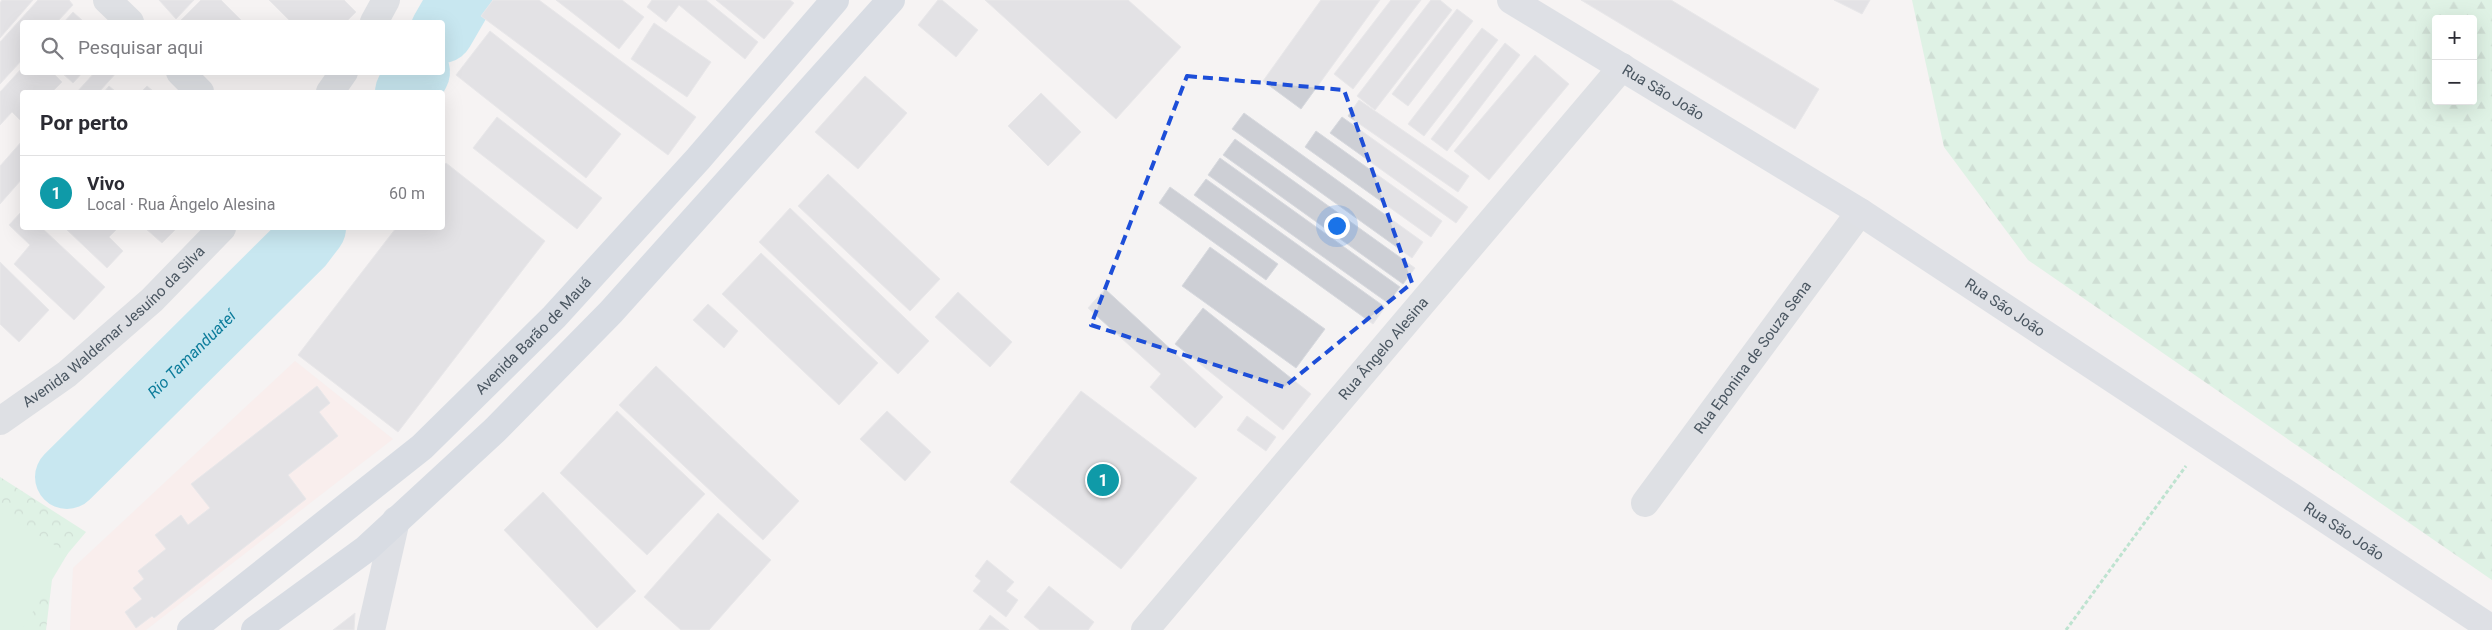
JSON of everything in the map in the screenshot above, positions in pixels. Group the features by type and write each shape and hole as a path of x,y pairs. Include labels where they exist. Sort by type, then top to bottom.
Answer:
{"main road":[{"name":"Avenida Barão de Mauá","path":"191,630 422,447 560,310 698,159 835,0"},
{"path":"256,630 366,548 495,430 611,312 891,0"}],"street":[{"path":"107,0 128,20"},
{"path":"375,20 386,0"},
{"name":"Rua São João","path":"1511,0 1860,212 2492,629"},
{"name":"Rua Ângelo Alesina","path":"1145,630 1622,67"},
{"path":"183,75 198,90"},
{"path":"331,90 342,75"},
{"name":"Rua Eponina de Souza Sena","path":"1645,503 1860,212"},
{"name":"Avenida Waldemar Jesuíno da Silva","path":"0,421 67,374 138,313 220,230"},
{"path":"371,630 396,520"}],"path":[{"path":"2066,630 2206,439"}],"highlighted area":[{"path":"1187,76 1344,90 1412,283 1284,387 1091,325"}],"shaded area":[{"path":"295,361 393,439 146,630 70,630 73,568"}],"green space":[{"path":"1912,0 2492,0 2492,580 2028,260 1944,147"},
{"path":"0,477 86,532 53,571 46,630 0,630"},
{"path":"0,512 68,553 22,630 0,630"}],"building":[{"path":"2,0 33,0 0,38 0,3"},
{"path":"38,0 69,0 73,5 59,20 20,20 20,62 0,84 0,42"},
{"path":"159,0 194,0 176,19"},
{"path":"201,0 221,0 241,20 181,20"},
{"path":"269,0 344,0 356,12 348,20 289,20"},
{"path":"493,0 539,0 696,117 668,155 481,16"},
{"path":"556,0 622,0 644,17 619,49"},
{"path":"652,0 706,0 758,42 745,59 679,5 666,22 647,7"},
{"path":"716,0 790,0 794,3 764,39"},
{"path":"938,0 942,0 978,30 956,57 918,25"},
{"path":"985,0 1128,0 1181,47 1116,119"},
{"path":"1321,0 1380,0 1301,109 1263,81"},
{"path":"1391,0 1421,0 1353,89 1334,74"},
{"path":"1431,0 1440,0 1452,10 1375,110 1357,96"},
{"path":"1581,0 1671,0 1819,89 1795,129"},
{"path":"1834,0 1870,0 1862,14"},
{"path":"1457,9 1473,21 1408,106 1392,94"},
{"path":"73,12 82,20 66,20"},
{"path":"654,23 711,62 687,97 631,59"},
{"path":"1482,28 1498,40 1424,136 1408,124"},
{"path":"490,31 621,134 586,178 456,75"},
{"path":"1505,43 1520,55 1447,151 1431,139"},
{"path":"1535,55 1569,84 1489,180 1454,151"},
{"path":"20,70 20,75 55,75 62,82 54,90 20,90 20,120 12,112 0,125 0,92"},
{"path":"64,75 80,75 73,83"},
{"path":"92,75 114,75 101,90 79,90"},
{"path":"865,76 907,113 858,169 815,132"},
{"path":"109,86 114,90 106,90"},
{"path":"147,86 152,90 143,90"},
{"path":"1041,93 1081,132 1048,166 1008,126"},
{"path":"1359,100 1469,176 1458,192 1348,116"},
{"path":"1244,113 1423,242 1412,258 1232,129"},
{"path":"497,117 602,198 577,229 473,148"},
{"path":"1342,117 1468,207 1456,223 1330,133"},
{"path":"1316,131 1442,221 1431,237 1305,147"},
{"path":"1235,139 1415,268 1403,284 1223,155"},
{"path":"20,143 20,181 0,204 0,166"},
{"path":"1220,158 1400,287 1388,303 1208,175"},
{"path":"445,164 545,241 398,432 298,355 394,230 445,230"},
{"path":"828,174 940,279 910,311 798,206"},
{"path":"1206,179 1385,307 1373,324 1194,195"},
{"path":"1170,187 1278,264 1266,280 1159,203"},
{"path":"790,208 929,341 898,374 759,242"},
{"path":"20,213 20,230 44,230 105,287 74,320 14,264 30,245 9,225"},
{"path":"67,230 116,230 109,237 123,251 107,268"},
{"path":"147,230 175,230 162,243"},
{"path":"1210,247 1325,329 1296,368 1182,286"},
{"path":"761,253 878,363 839,405 722,294"},
{"path":"0,262 49,310 19,342 0,324"},
{"path":"1105,289 1223,397 1195,428 1150,387 1161,374 1088,308"},
{"path":"958,292 1012,342 990,367 935,317"},
{"path":"708,304 738,331 724,348 693,320"},
{"path":"1203,308 1311,394 1283,430 1175,344"},
{"path":"656,366 799,501 763,540 619,405"},
{"path":"317,386 330,403 319,412 338,436 288,475 306,499 154,618 152,616 136,628 125,612 142,599 133,588 144,579 138,571 166,549 155,535 181,515 188,525 210,508 191,484"},
{"path":"1081,391 1197,478 1121,569 1010,482"},
{"path":"617,411 705,494 647,555 560,473"},
{"path":"887,411 931,452 905,481 860,439"},
{"path":"1247,416 1276,437 1266,451 1237,430"},
{"path":"543,492 636,591 597,628 504,530"},
{"path":"718,513 771,560 709,630 681,630 644,597"},
{"path":"987,560 1014,582 1006,591 1018,600 1006,617 973,591 981,581 975,576"},
{"path":"1049,586 1094,622 1088,630 1040,630 1024,617"},
{"path":"355,613 354,630 333,630"},
{"path":"990,615 1009,630 979,630"}],"waterway":[{"name":"Rio Tamanduateí","path":"445,26 460,0"},
{"name":"Rio Tamanduateí","path":"408,90 416,75"},
{"name":"Rio Tamanduateí","path":"67,477 301,245 312,230"}],"place":[{"name":"Vivo","path":"1103,480"}]}
